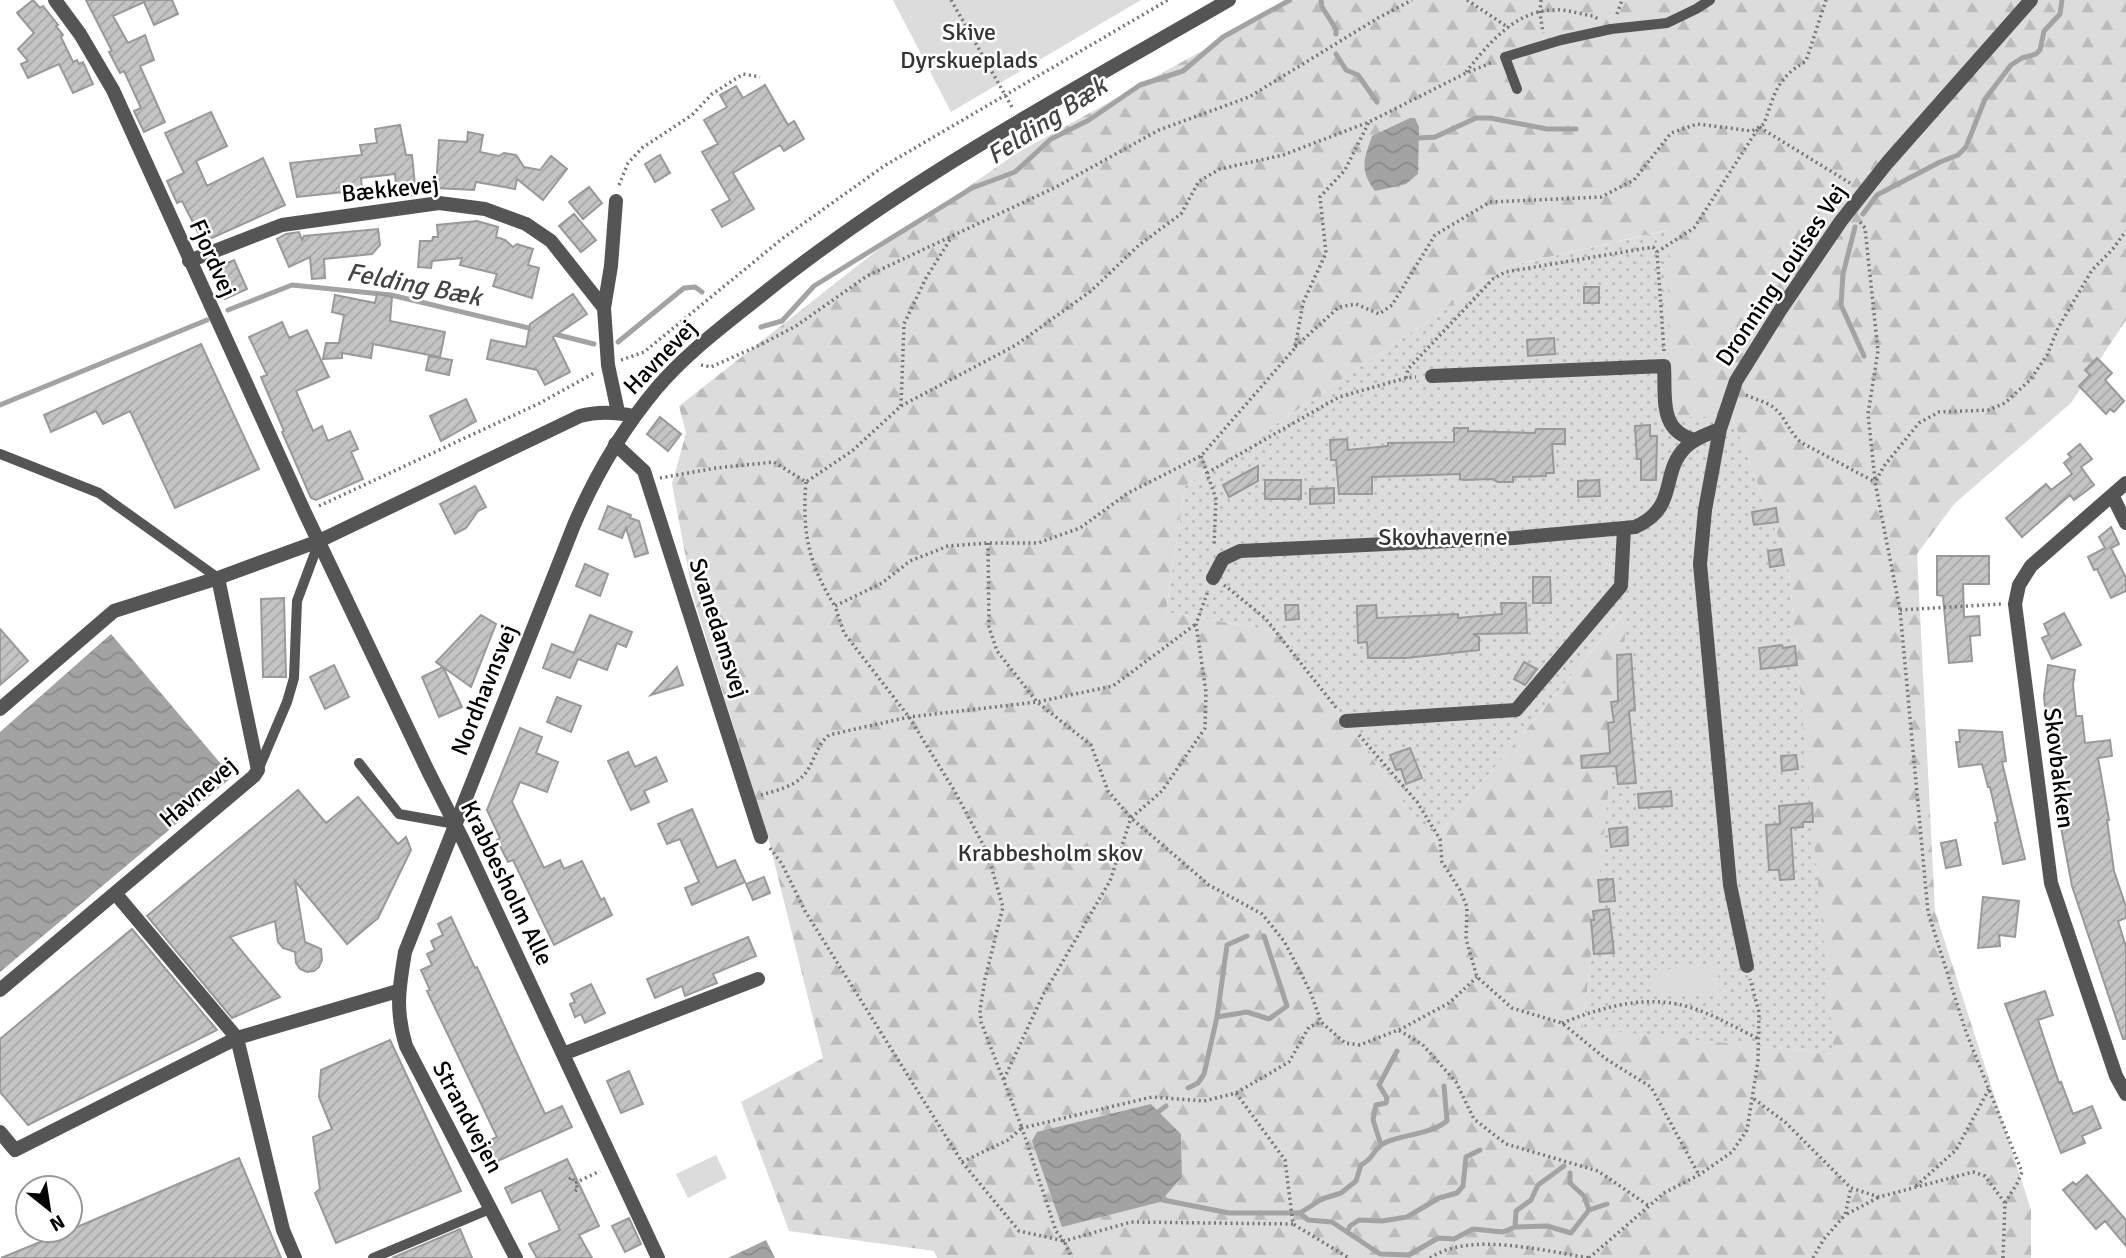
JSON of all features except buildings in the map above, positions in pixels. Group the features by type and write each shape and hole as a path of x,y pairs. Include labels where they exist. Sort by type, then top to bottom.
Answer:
{"street":[{"name":"Fjordvej","path":"55,0 80,34 113,90 319,541"},
{"name":"Havnevej","path":"0,709 114,611 218,578 319,541 580,416 618,412 634,416 658,387 709,338 801,264 875,210 1020,121 1229,0"},
{"name":"Dronning Louises Vej","path":"1747,966 1730,885 1700,564 1720,429 1736,380 1848,212 1887,163 2031,0"},
{"path":"616,201 611,266 604,308 608,365 618,412"},
{"name":"Bækkevej","path":"189,261 282,225 439,203 485,209 526,224 551,241 604,308"},
{"path":"1432,376 1664,366 1666,415 1681,437 1695,440"},
{"name":"Nordhavnsvej","path":"398,991 405,953 574,525 599,471 634,416"},
{"path":"1213,578 1223,559 1240,551 1514,538 1624,529 1646,522 1666,500 1678,458 1684,449 1695,440 1720,429"},
{"name":"Svanedamsvej","path":"614,444 644,471 648,480 761,837"},
{"name":"Skovbakken","path":"2126,484 2031,566 2019,585 2015,604 2051,883 2116,1076 2126,1094"},
{"path":"2113,497 2126,523"},
{"path":"1346,721 1516,710 1621,586 1624,529"},
{"name":"Krabbesholm Alle","path":"319,541 615,1164 654,1256"},
{"name":"Havnevej","path":"0,990 258,770 218,578"},
{"path":"115,893 237,1038 283,1230 295,1258"},
{"path":"563,1054 758,979"},
{"path":"0,1132 15,1150 237,1038 398,991"},
{"name":"Strandvejen","path":"398,991 397,1008 406,1046 516,1258"}],"lane":[{"path":"1517,89 1505,57 1561,40 1611,29 1667,23 1710,0"},
{"path":"0,454 99,493 218,578"},
{"path":"258,770 287,702 294,678 297,601 319,541"},
{"path":"359,763 400,814 455,824"},
{"path":"373,1258 490,1209"}],"path":[{"path":"951,0 1020,121"},
{"path":"305,513 540,403 608,365 644,352 783,238 884,166 1168,0"},
{"path":"682,363 710,367 758,346 796,326 867,276 1056,187 1159,130 1249,97 1412,0"},
{"path":"1467,0 1509,28"},
{"path":"1541,0 1544,37"},
{"path":"835,606 883,583 910,561 948,546 1038,543 1080,528 1128,493 1201,456 1295,348 1339,307 1356,304 1378,314 1392,305 1435,235 1490,202 1601,197 1634,180 1671,134 1697,124 1752,131 1764,124 1777,89 1788,72 1806,61 1826,0"},
{"path":"1464,74 1490,42 1526,16 1554,10 1593,16 1611,29"},
{"path":"806,482 852,451 901,405 1016,345 1091,291 1139,245 1181,215 1199,181 1220,169 1283,155 1369,122 1464,74 1505,57"},
{"path":"616,201 620,180 628,163 642,148 692,115 712,94 743,74 760,77"},
{"path":"1295,348 1303,303 1326,253 1320,197 1345,170 1369,122"},
{"path":"1759,127 1864,192"},
{"path":"1657,252 1694,228 1759,127"},
{"path":"1848,212 1865,228 1878,351 1868,414 1875,482 1899,610 1928,912 1966,1032 2022,1172 2005,1203 2003,1258"},
{"path":"1875,482 1884,466 1919,423 1939,412 1989,410 2005,403 2030,380 2047,355 2058,328 2092,270 2126,231"},
{"path":"901,405 904,324 926,278 952,236"},
{"path":"1406,378 1408,369 1493,279 1505,272 1653,247 1657,252 1664,366"},
{"path":"1207,473 1339,397 1406,378 1432,376"},
{"path":"1733,390 1772,407 1784,419 1792,435 1802,443 1875,482"},
{"path":"1004,1079 1043,995 1110,881 1131,818 1162,791 1205,728 1206,692 1196,625 1213,578 1216,499 1201,456"},
{"path":"648,480 716,468 774,462 806,482"},
{"path":"806,482 803,516 807,544 844,633 909,717 954,790 987,852 1003,907 980,1010 981,1022 1022,1128 1056,1231 1072,1258"},
{"path":"988,543 989,627 997,651 1037,702 1091,745 1108,791 1131,818 1209,885 1262,914 1284,941 1310,990 1321,1022 1345,1043 1360,1045 1398,1030 1449,1003 1477,977"},
{"path":"1213,578 1265,618 1346,721 1418,802 1440,839 1442,862 1460,890 1467,907 1466,939 1477,977 1512,1008 1562,1023 1606,1059 1651,1087 1699,1175"},
{"path":"1899,610 2015,604"},
{"path":"749,799 789,786 803,776 821,742 829,735 909,717 1037,702 1113,686 1196,625"},
{"path":"761,837 782,864 805,911 962,1161 1019,1231 1063,1241 1131,1222 1293,1221 1349,1258"},
{"path":"1430,1258 1439,1252 1466,1245 1497,1245 1590,1258 1664,1193 1699,1175 1732,1152 1747,1130 1754,1099 1759,1039 1759,1012 1747,966"},
{"path":"1562,1023 1594,1010 1643,1001 1667,1002 1691,1007 1759,1039"},
{"path":"962,1161 1008,1140 1022,1128 1152,1097 1204,1101 1236,1093 1289,1062 1309,1027 1321,1022"},
{"path":"1398,1030 1422,1044 1455,1082 1474,1119 1506,1144 1598,1171 1649,1206"},
{"path":"1913,1189 1956,1150 1989,1089"},
{"path":"1236,1093 1285,1160 1293,1221"},
{"path":"1754,1099 1785,1122 1852,1188 1879,1197"},
{"path":"575,1183 615,1164"},
{"path":"1813,1258 1824,1239 1846,1215 1879,1197 1973,1172 1985,1176 2005,1203"},
{"path":"569,1179 572,1177 578,1189 575,1191"},
{"path":"1846,1215 1852,1188"}],"green space":[{"name":"Skive Dyrskueplads","path":"893,0 1141,0 951,112"},
{"name":"Krabbesholm skov","path":"1294,0 2126,0 2126,320 2071,403 1954,504 1917,554 1935,911 2031,1210 2031,1258 937,1258 934,1251 789,1231 741,1102 823,1058 769,841 693,596 672,484 686,433 679,406 880,248 1017,153","holes":["1668,230 1669,417 1732,417 1788,562 1834,1054 1583,1028 1628,608 1432,842 1281,632 1166,612 1185,486 1509,266","1151,1104 1181,1134 1182,1177"]},
{"name":"Skovhaverne","path":"1669,230 1669,417 1732,417 1788,562 1835,1054 1583,1029 1627,609 1432,842 1281,632 1166,612 1185,486 1509,266"},
{"path":"1718,966 1720,995 1654,994 1653,970"},
{"path":"716,1155 727,1178 688,1198 676,1174"}],"water":[{"path":"1415,118 1419,127 1418,174 1406,184 1375,191 1367,177 1364,164 1372,136"},
{"path":"111,634 232,777 0,972 0,732"},
{"path":"1151,1104 1181,1134 1182,1177 1160,1202 1062,1227 1032,1141 1037,1132"},
{"path":"766,1240 775,1258 728,1258"}],"waterway":[{"name":"Felding Bæk","path":"761,327 782,321 814,286 972,188 1015,172 1051,139 1089,120 1140,85 1183,71 1223,37 1290,0"},
{"path":"1321,0 1336,34"},
{"path":"1863,214 1877,195 1958,155 1966,147 1985,99 2011,65 2040,50 2044,31 2060,14 2062,0"},
{"path":"1336,54 1346,70 1358,75 1377,102"},
{"path":"1419,138 1435,137 1476,118 1490,118 1547,129 1576,129"},
{"path":"1855,227 1843,274 1841,305 1864,356"},
{"name":"Felding Bæk","path":"228,310 292,285 391,295 533,329"},
{"name":"Felding Bæk","path":"618,342 684,288 695,287 702,292"},
{"name":"Felding Bæk","path":"0,405 207,320"},
{"name":"Felding Bæk","path":"550,333 594,344"},
{"path":"1188,1088 1198,1083 1204,1074 1217,1017 1227,945 1247,936"},
{"path":"1217,1017 1247,1012 1269,1019 1287,1006 1264,936"},
{"path":"1381,1145 1373,1120 1376,1105 1386,1103 1387,1098 1379,1085 1397,1051"},
{"path":"1300,1213 1322,1199 1341,1193 1356,1181 1361,1165 1386,1142 1431,1130 1447,1121 1444,1086"},
{"path":"1158,1112 1166,1106"},
{"path":"1347,1232 1350,1226 1359,1220 1382,1221 1407,1217 1439,1198 1457,1193 1463,1186 1466,1157 1480,1150"},
{"path":"1515,1227 1516,1211 1531,1200 1538,1185 1564,1166"},
{"path":"1570,1173 1570,1183 1584,1196 1589,1210"},
{"path":"1163,1200 1229,1213 1300,1213 1308,1220 1332,1222 1380,1254 1409,1255 1438,1238 1454,1239 1473,1229 1503,1232 1515,1227 1547,1226 1571,1233 1589,1210 1607,1204"}]}
